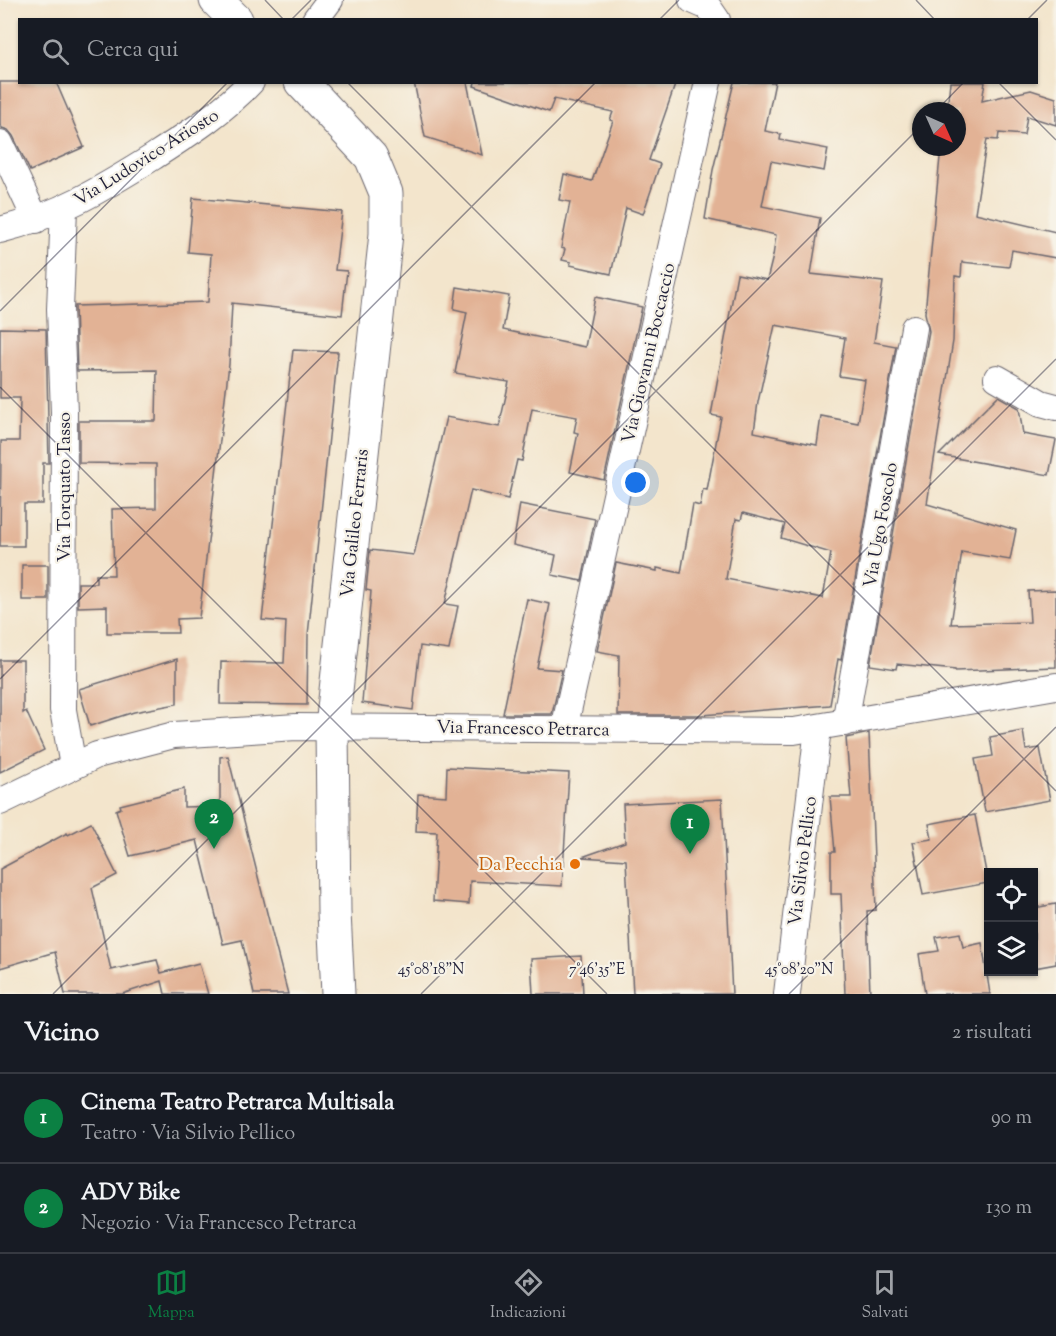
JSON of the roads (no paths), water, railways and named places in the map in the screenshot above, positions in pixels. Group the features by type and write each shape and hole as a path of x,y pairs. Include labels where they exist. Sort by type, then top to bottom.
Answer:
{"main road":[{"path":"216,0 234,18"},
{"name":"Via Galileo Ferraris","path":"303,84 371,157 386,193 386,234 332,727 334,912 338,994"}],"street":[{"path":"316,18 330,0"},
{"path":"692,0 708,7 716,18"},
{"name":"Via Ludovico Ariosto","path":"0,230 36,220 89,196 170,147 222,110 249,84"},
{"name":"Via Giovanni Boccaccio","path":"564,729 708,84"},
{"path":"0,143 9,185 36,220"},
{"name":"Via Torquato Tasso","path":"64,208 60,309 64,423 63,710 73,766"},
{"name":"Via Ugo Foscolo","path":"846,723 914,328"},
{"path":"997,378 1041,403 1056,406"},
{"name":"Via Francesco Petrarca","path":"0,802 97,755 174,735 296,727 794,731 1056,686"},
{"name":"Via Silvio Pellico","path":"787,994 818,728"}],"place":[{"name":"ADV Bike","path":"214,849"},
{"name":"Cinema Teatro Petrarca Multisala","path":"690,854"},
{"name":"Da Pecchia","path":"575,864"}]}
